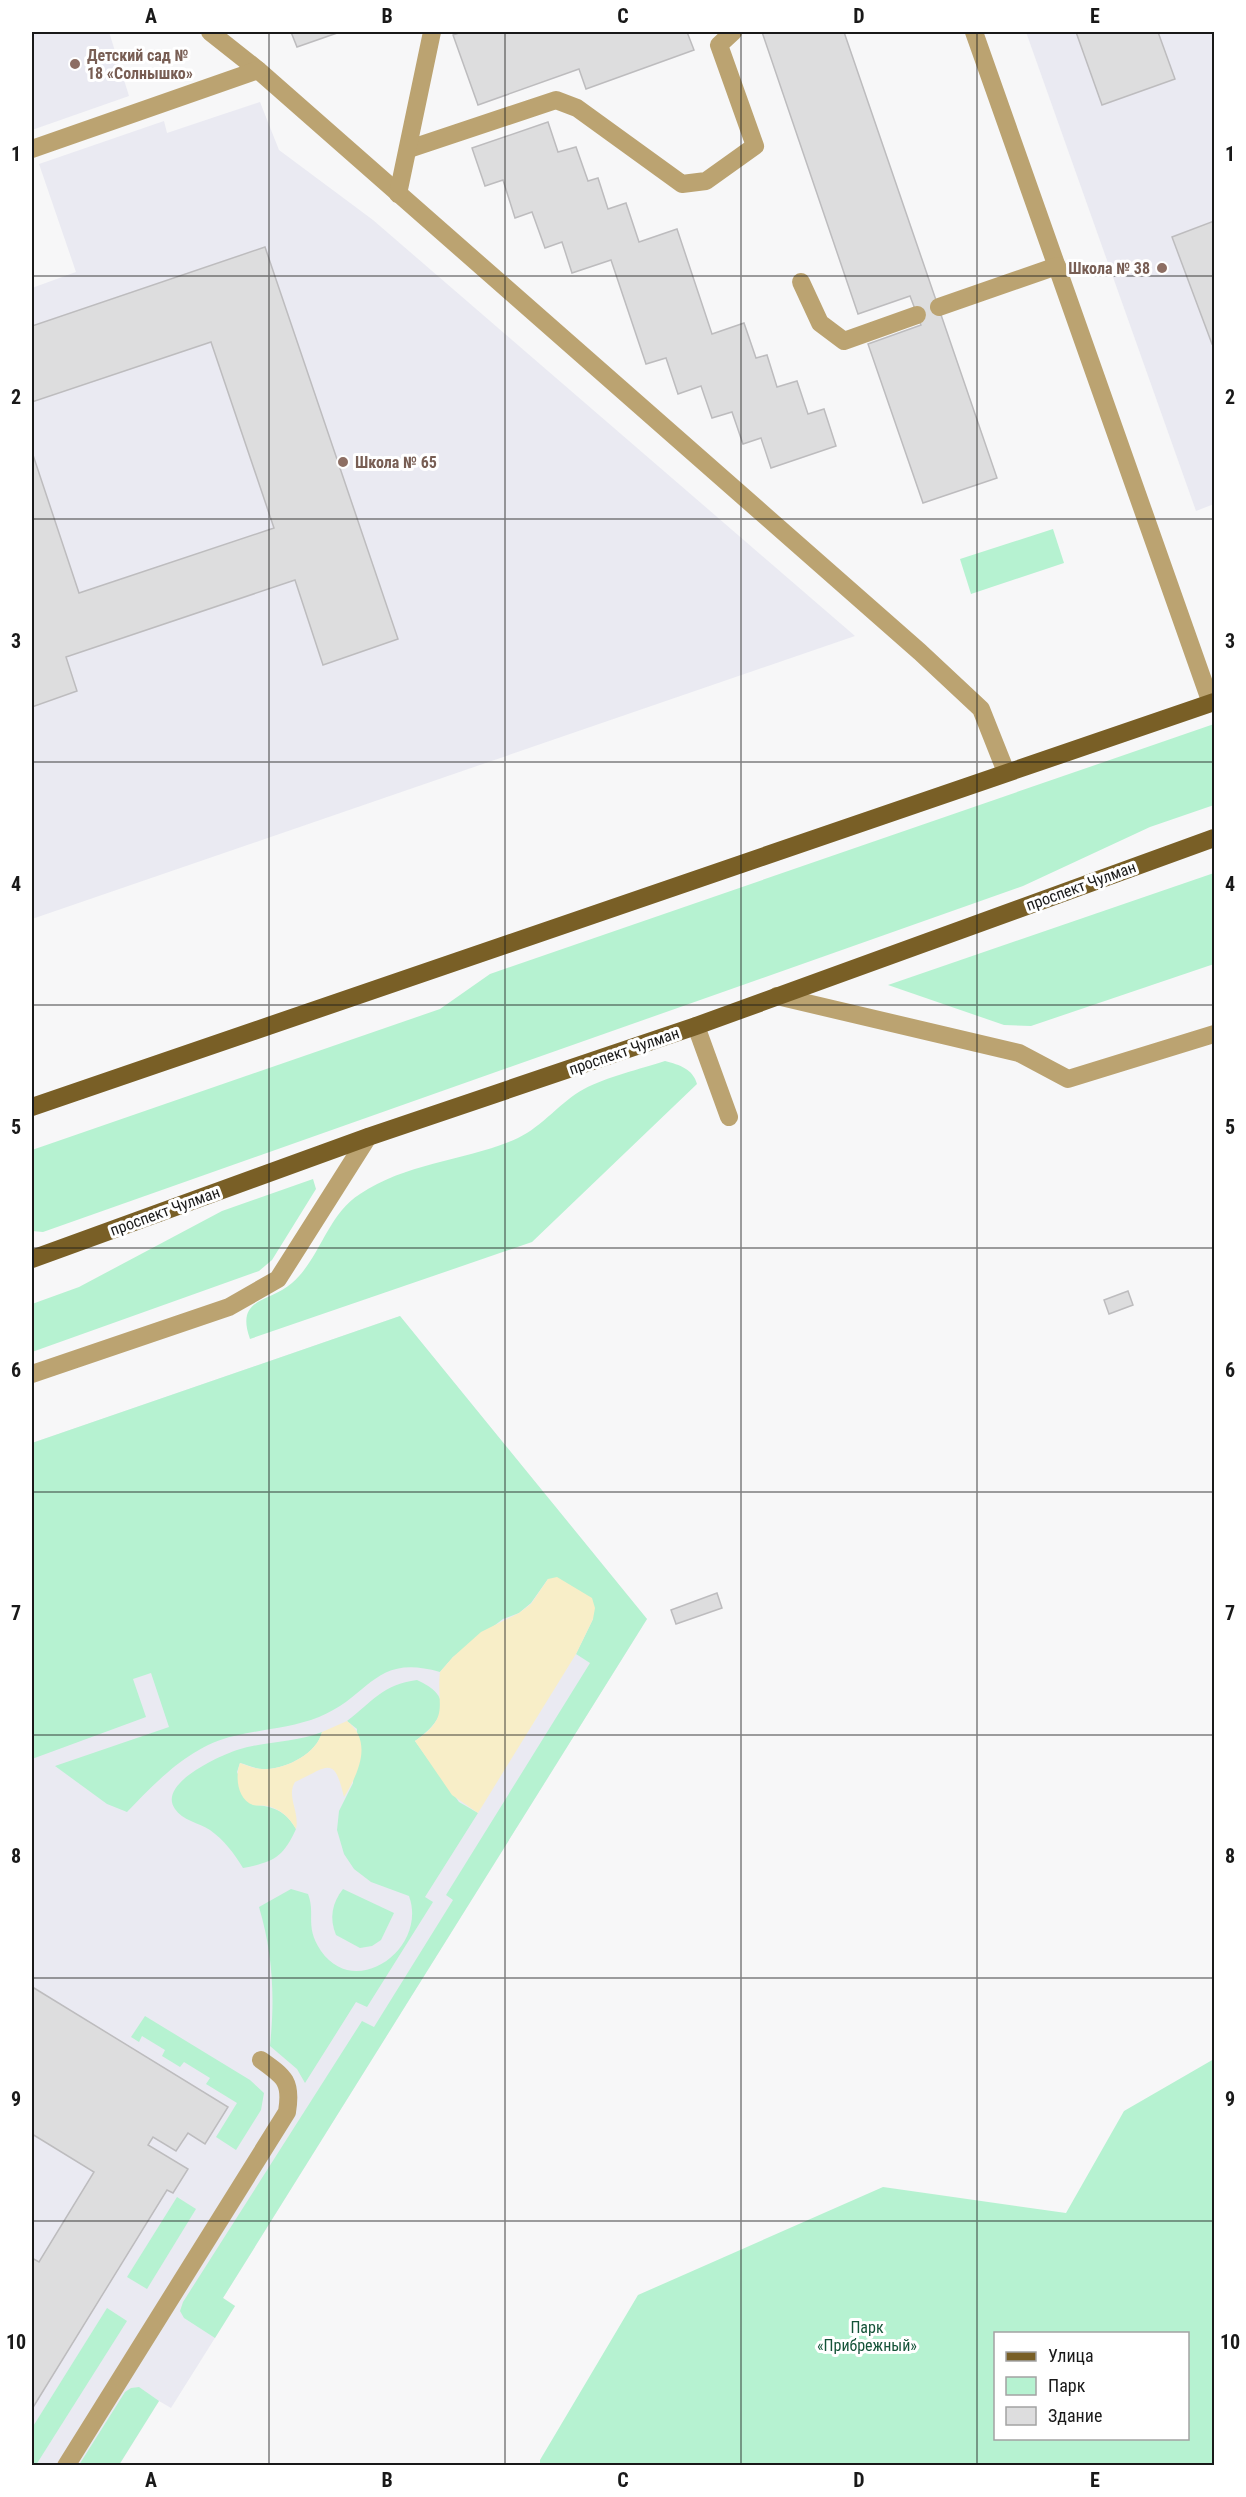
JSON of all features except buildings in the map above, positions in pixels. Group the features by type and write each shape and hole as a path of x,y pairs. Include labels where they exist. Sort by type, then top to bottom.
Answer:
{"main road":[{"path":"32,1107 1213,702"},
{"name":"проспект Чулман","path":"35,1255 368,1137 696,1026 1215,838"}],"street":[{"path":"210,32 258,70 920,652 981,710 1006,772"},
{"path":"398,194 432,32"},
{"path":"409,149 556,100 577,108 682,184 706,181 755,146 719,45 733,32"},
{"path":"974,32 1213,702"},
{"path":"32,149 258,70"},
{"path":"939,307 1057,266"},
{"path":"801,282 820,323 843,341 917,315"},
{"path":"777,996 1019,1053 1068,1079 1215,1034"},
{"path":"696,1026 729,1117"},
{"path":"32,1374 229,1307 278,1279 368,1137"},
{"path":"66,2466 287,2112 290,2091 281,2074 261,2060"}],"shaded area":[{"name":"Детский сад № 18 «Солнышко»","path":"32,32 109,32 129,96 32,130"},
{"name":"Школа № 38","path":"1026,32 1214,32 1214,504 1196,511"},
{"name":"Школа № 65","path":"260,102 279,150 373,220 855,636 32,919 32,288 76,272 39,164 164,121 167,133"},
{"path":"400,1316 647,1619 223,2298 235,2306 171,2408 159,2401 119,2465 32,2465 32,1443"}],"green space":[{"path":"1053,529 1064,563 971,594 960,559"},
{"path":"1214,724 1214,805 1150,827 1023,886 43,1232 32,1231 32,1150 440,1009 490,974"},
{"path":"1214,873 1214,964 1031,1026 1004,1025 888,985"},
{"path":"665,1061 689,1071 697,1084 532,1242 250,1339 247,1315 251,1308 292,1283 302,1273 339,1213 360,1194 397,1175 498,1146 518,1138 584,1089 613,1077"},
{"path":"313,1179 316,1189 272,1260 259,1271 32,1352 32,1304 79,1287 222,1211"},
{"path":"400,1316 647,1619 223,2298 235,2306 215,2338 184,2318 180,2311 183,2302 362,2021 374,2027 453,1900 446,1895 590,1663 576,1654 593,1619 548,1579 531,1603 519,1613 503,1619 453,1657 440,1672 401,1668 386,1672 351,1698 319,1717 298,1724 218,1741 175,1766 127,1812 107,1804 55,1766 169,1727 151,1673 133,1679 146,1717 32,1759 32,1443"},
{"path":"417,1680 437,1694 441,1701 441,1709 433,1725 415,1741 459,1802 478,1813 425,1897 433,1902 367,2007 356,2002 305,2083 297,2069 270,2046 272,1976 259,1907 291,1889 308,1894 313,1934 321,1951 336,1965 352,1971 369,1969 385,1962 399,1949 408,1934 412,1915 409,1896 371,1882 354,1869 344,1854 337,1830 339,1811 353,1783 357,1729 347,1721 395,1685"},
{"path":"322,1732 319,1740 308,1753 284,1766 264,1769 240,1763 237,1772 253,1805 278,1811 288,1818 296,1829 281,1853 270,1861 243,1868 215,1834 182,1816 175,1809 172,1800 175,1790 182,1781 192,1772 217,1758 237,1750"},
{"path":"343,1889 394,1913 381,1940 372,1946 360,1948 336,1935 333,1911 336,1900"},
{"path":"145,2016 250,2080 264,2093 261,2110 236,2150 216,2137 237,2103 206,2084 210,2078 184,2062 180,2067 162,2056 165,2050 142,2036 139,2042 131,2037"},
{"name":"Парк «Прибрежный»","path":"1214,2059 1214,2465 540,2465 540,2460 638,2295 883,2187 1066,2213 1124,2111"},
{"path":"177,2197 196,2209 147,2289 127,2277"},
{"path":"107,2308 127,2321 36,2465 32,2465 32,2428"},
{"path":"139,2387 159,2401 119,2465 79,2465 125,2392"}],"sand":[{"path":"557,1577 592,1598 595,1608 593,1619 576,1654 478,1813 452,1795 415,1741 434,1725 438,1718 440,1672 481,1632 519,1613 531,1604 548,1579"},
{"path":"347,1721 360,1738 361,1757 344,1797 337,1775 329,1768 295,1782 292,1799 296,1829 280,1811 272,1807 253,1805 244,1798 238,1780 240,1763 264,1769 284,1766 308,1753 319,1740 322,1732"}],"place":[{"name":"Детский сад № 18 «Солнышко»","path":"75,64"},
{"name":"Школа № 38","path":"1162,268"},
{"name":"Школа № 65","path":"343,462"}]}
